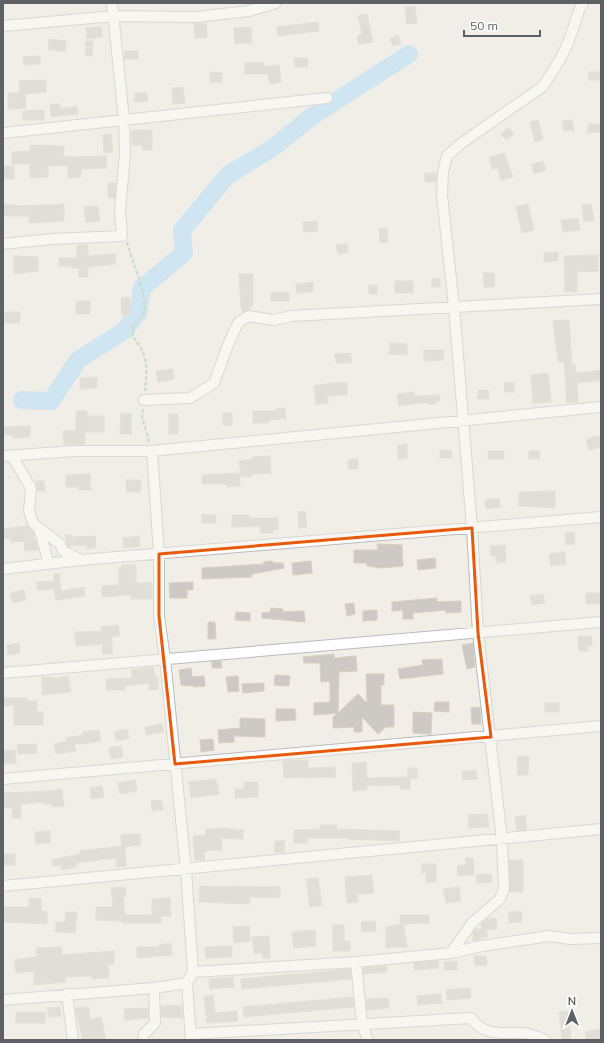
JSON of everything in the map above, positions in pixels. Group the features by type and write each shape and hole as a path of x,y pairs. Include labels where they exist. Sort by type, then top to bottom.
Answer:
{"street":[{"path":"3,244 52,238 122,236 120,210 125,154 124,120 112,3"},
{"path":"3,26 114,16 196,17 249,11 276,3"},
{"path":"451,953 472,923 500,899 504,888 502,840 478,633 472,528 462,422 454,307 442,195 443,172 447,156 463,142 542,87 550,76 572,34 577,12 583,3"},
{"path":"3,134 327,98"},
{"path":"144,400 190,398 214,383 238,323 248,316 274,320 292,316 601,299"},
{"path":"8,456 76,451 152,451 462,422 601,407"},
{"path":"152,451 159,554 160,616 186,870 193,972 187,983 191,1037 362,1024 471,1018 478,1027 488,1032 522,1033 546,1040"},
{"path":"8,456 31,488 29,512 33,523 60,544 63,551 81,560"},
{"path":"3,569 81,560 601,518"},
{"path":"39,528 49,564"},
{"path":"3,673 601,622"},
{"path":"3,779 491,737 601,726"},
{"path":"3,886 502,840 601,829"},
{"path":"193,972 356,962 451,953 482,946 549,936 570,939 601,938"},
{"path":"356,962 362,1024 368,1040"},
{"path":"3,1000 154,988 187,983"},
{"path":"143,1040 144,1034 155,1023 154,988"},
{"path":"67,994 73,1040"}],"path":[{"path":"127,240 142,288 145,310 142,317 133,326 133,338 143,349 146,369 142,416 152,451"}],"highlighted area":[{"path":"472,528 478,633 491,737 175,764 159,616 159,554"}],"building":[{"path":"415,6 417,23 407,24 405,7"},
{"path":"367,14 373,42 359,44 357,36 362,34 358,16"},
{"path":"318,22 319,31 278,36 277,27"},
{"path":"194,23 206,23 207,38 195,38"},
{"path":"102,27 102,37 87,39 86,28"},
{"path":"251,27 252,43 235,44 234,28"},
{"path":"398,35 401,44 393,46 390,38"},
{"path":"49,39 66,41 65,52 48,49"},
{"path":"86,41 93,41 92,56 85,55"},
{"path":"125,51 138,51 138,59 124,59"},
{"path":"40,56 40,64 24,65 23,57"},
{"path":"294,58 308,58 308,67 295,67"},
{"path":"245,63 264,63 264,67 279,65 281,82 270,84 268,74 245,74"},
{"path":"210,72 222,73 222,82 210,82"},
{"path":"589,72 601,72 601,80 588,80"},
{"path":"46,80 46,92 25,94 26,108 8,109 8,93 20,93 19,81"},
{"path":"183,87 185,103 173,104 172,88"},
{"path":"146,92 148,101 135,102 134,94"},
{"path":"50,104 60,104 60,109 77,106 78,114 51,117"},
{"path":"44,110 44,120 23,120 23,111"},
{"path":"538,120 543,139 535,142 530,122"},
{"path":"572,120 574,130 564,131 562,121"},
{"path":"588,124 601,124 601,132 588,133"},
{"path":"509,127 514,134 506,140 501,134"},
{"path":"132,130 152,130 152,150 143,150 143,145 132,145"},
{"path":"111,134 113,152 104,153 103,135"},
{"path":"30,145 64,146 64,157 106,156 107,168 81,169 81,177 69,178 67,165 48,166 48,177 30,178 30,164 12,164 12,152 30,151"},
{"path":"504,153 513,177 501,180 498,168 492,169 489,157"},
{"path":"543,161 546,170 534,174 532,164"},
{"path":"3,166 14,166 14,179 3,179"},
{"path":"425,173 436,173 436,182 425,182"},
{"path":"108,183 116,183 115,198 108,198"},
{"path":"3,204 20,206 64,204 64,221 29,223 29,216 3,216"},
{"path":"528,204 534,230 522,233 516,207"},
{"path":"591,204 594,220 584,222 582,205"},
{"path":"98,206 100,221 86,222 84,207"},
{"path":"578,218 580,230 563,232 561,220"},
{"path":"317,221 318,231 304,232 303,222"},
{"path":"387,228 388,242 380,243 379,229"},
{"path":"347,244 348,252 338,254 336,245"},
{"path":"88,245 88,256 115,254 116,264 88,267 88,277 79,277 79,268 59,266 59,258 77,258 77,246"},
{"path":"558,252 558,261 544,262 544,253"},
{"path":"598,255 598,271 577,272 577,292 565,292 564,256"},
{"path":"14,256 38,257 38,271 14,274"},
{"path":"483,273 494,273 495,287 484,287"},
{"path":"239,274 253,274 253,306 250,306 250,310 243,312 241,308"},
{"path":"432,279 440,279 440,287 432,287"},
{"path":"395,281 413,281 413,293 395,293"},
{"path":"313,282 313,292 297,293 296,284"},
{"path":"369,285 377,285 377,294 369,294"},
{"path":"271,292 289,292 289,301 271,301"},
{"path":"129,297 130,315 122,315 121,298"},
{"path":"76,301 90,301 90,314 76,314"},
{"path":"5,312 20,312 20,323 5,323"},
{"path":"569,320 572,365 575,365 576,373 601,370 601,380 577,383 578,402 567,403 564,362 558,362 553,321"},
{"path":"390,343 407,344 407,355 389,354"},
{"path":"424,350 443,350 444,360 424,361"},
{"path":"351,353 351,363 336,363 335,354"},
{"path":"173,369 174,379 158,382 156,371"},
{"path":"548,373 551,402 533,403 531,375"},
{"path":"97,377 97,388 80,389 80,378"},
{"path":"331,383 347,383 347,395 327,396 328,403 316,405 314,386"},
{"path":"504,383 514,383 514,392 505,392"},
{"path":"478,390 488,390 489,399 478,399"},
{"path":"414,392 415,396 440,395 440,401 436,401 436,404 427,404 427,402 399,406 397,394"},
{"path":"285,408 286,418 269,420 269,423 253,423 253,411 276,411 276,409"},
{"path":"76,411 87,411 87,416 104,416 104,432 85,432 85,444 64,445 63,431 76,431"},
{"path":"121,413 131,414 131,434 120,434"},
{"path":"223,413 232,413 232,425 223,425"},
{"path":"169,414 178,414 178,434 169,434"},
{"path":"30,426 30,437 13,438 13,435 3,435 3,427"},
{"path":"599,436 601,447 589,450 586,439"},
{"path":"407,444 407,458 398,459 398,445"},
{"path":"440,450 451,450 452,458 440,458"},
{"path":"488,451 504,451 504,459 488,459"},
{"path":"529,451 540,451 540,459 529,459"},
{"path":"270,456 271,473 252,474 252,476 241,477 239,461 253,459 253,457"},
{"path":"358,459 358,469 348,469 348,460"},
{"path":"239,473 240,486 227,487 226,484 202,484 202,475"},
{"path":"90,474 91,490 79,490 79,487 66,487 66,475"},
{"path":"126,480 141,480 140,492 127,492"},
{"path":"36,481 44,481 45,491 37,491"},
{"path":"555,491 555,508 519,506 519,492"},
{"path":"499,498 500,507 486,509 485,500"},
{"path":"305,511 307,527 299,528 298,512"},
{"path":"202,514 216,515 216,523 202,523"},
{"path":"232,515 249,515 249,518 278,518 278,530 273,530 273,533 260,533 260,526 232,527"},
{"path":"27,526 33,532 38,550 25,551 24,541 11,542 11,538 3,539 3,529"},
{"path":"574,532 575,544 566,545 565,533"},
{"path":"65,535 72,535 75,543 75,537 95,536 96,548 87,549 86,545 68,546"},
{"path":"139,536 140,546 124,548 123,538"},
{"path":"377,544 402,545 403,566 381,568 367,566 367,563 354,563 354,550 378,550"},
{"path":"505,545 506,562 496,563 496,556 491,556 490,546"},
{"path":"565,552 566,564 551,566 549,554"},
{"path":"435,558 436,568 418,570 417,560"},
{"path":"272,561 273,563 283,563 284,568 252,574 252,577 202,579 202,568 264,564 263,562"},
{"path":"311,561 312,573 293,575 292,563"},
{"path":"122,565 136,565 136,583 152,583 152,599 131,599 131,595 102,597 102,586 119,585 119,567 122,567"},
{"path":"59,573 61,591 84,587 85,596 56,600 54,589 37,590 37,582 54,581 54,574"},
{"path":"193,582 193,590 187,590 187,598 170,598 169,583"},
{"path":"24,590 26,600 13,603 10,593"},
{"path":"586,593 601,593 601,604 586,604"},
{"path":"543,594 545,603 532,605 530,596"},
{"path":"437,598 437,602 461,601 461,612 446,613 446,610 413,613 413,619 403,619 403,610 392,611 392,602"},
{"path":"354,603 355,614 347,616 345,604"},
{"path":"271,608 283,609 283,612 304,611 305,622 262,618 262,613 270,612"},
{"path":"377,610 377,620 363,621 363,611"},
{"path":"236,612 250,613 250,621 235,620"},
{"path":"208,622 215,622 216,639 208,639"},
{"path":"118,625 120,636 111,637 113,653 103,654 102,644 76,646 75,632 102,631 101,627"},
{"path":"578,636 591,636 592,646 587,646 588,651 579,651"},
{"path":"19,643 20,653 8,655 7,645"},
{"path":"473,643 475,667 467,669 462,645"},
{"path":"334,654 334,658 356,656 357,671 339,672 338,713 314,715 314,703 330,702 330,681 321,682 320,663 304,663 303,657"},
{"path":"442,659 443,674 400,679 398,669 423,665 422,660"},
{"path":"221,661 222,668 212,668 212,662"},
{"path":"153,667 156,677 158,677 158,689 149,690 149,683 124,686 125,690 107,690 106,679 132,678 131,670"},
{"path":"191,668 192,677 204,676 205,686 194,687 181,685 179,670"},
{"path":"366,674 384,674 384,685 381,685 381,705 394,705 394,727 386,727 378,734 362,717 362,732 354,732 354,727 333,728 333,717 358,694 367,703"},
{"path":"275,675 290,676 289,686 274,685"},
{"path":"68,676 71,692 42,695 42,677 54,677 54,679"},
{"path":"238,676 239,691 228,692 226,677"},
{"path":"264,683 264,691 243,693 242,684"},
{"path":"3,698 27,698 27,701 37,701 37,712 43,712 43,725 14,725 14,705 3,706"},
{"path":"435,702 449,702 449,712 434,711"},
{"path":"545,703 559,703 559,712 545,712"},
{"path":"480,707 481,724 472,724 471,708"},
{"path":"276,709 295,709 296,720 276,721"},
{"path":"413,712 432,713 431,734 413,733"},
{"path":"240,718 265,719 265,737 234,736 234,742 219,743 218,730 240,728"},
{"path":"162,724 164,732 146,735 145,727"},
{"path":"127,729 129,738 116,741 114,732"},
{"path":"99,730 101,741 74,745 76,751 56,754 54,744 67,741 66,738 83,735 83,732"},
{"path":"213,739 214,750 201,752 200,740"},
{"path":"36,744 37,753 18,754 17,745"},
{"path":"121,746 123,757 111,759 109,748"},
{"path":"15,750 16,763 3,764 3,751"},
{"path":"518,756 529,756 528,775 517,775"},
{"path":"308,760 308,768 335,767 336,777 284,778 283,761"},
{"path":"366,762 367,778 408,777 408,768 417,768 417,778 410,779 410,789 401,789 400,785 366,786 367,790 353,791 352,763"},
{"path":"476,770 477,779 463,780 462,772"},
{"path":"216,779 219,794 191,798 189,782"},
{"path":"135,780 137,791 120,794 118,783"},
{"path":"244,782 258,782 258,797 235,798 235,789 244,789"},
{"path":"102,786 104,797 91,799 90,788"},
{"path":"62,789 64,806 52,807 52,804 44,804 44,802 20,804 21,818 13,818 12,808 3,808 3,793"},
{"path":"161,800 163,810 152,811 151,801"},
{"path":"487,814 489,827 469,828 468,815"},
{"path":"525,815 527,830 517,830 515,817"},
{"path":"320,825 337,825 337,829 400,831 399,841 349,838 307,838 307,843 294,843 294,830 320,829"},
{"path":"221,828 243,830 243,839 221,838 222,850 204,851 205,860 195,860 193,836 206,835 206,829"},
{"path":"50,831 50,843 36,844 35,832"},
{"path":"140,834 141,845 125,847 126,866 116,867 116,858 76,863 76,867 62,870 61,865 53,866 52,860 80,854 80,851 122,846 121,835"},
{"path":"275,841 285,841 284,853 274,852"},
{"path":"3,854 15,854 15,865 3,865"},
{"path":"465,858 473,858 474,875 458,876 457,866 466,865"},
{"path":"509,860 523,860 523,892 509,892"},
{"path":"422,864 436,864 436,882 426,882 426,873 422,873"},
{"path":"491,874 492,882 477,883 476,875"},
{"path":"372,875 374,893 357,894 358,902 347,903 345,877"},
{"path":"318,878 322,905 310,907 306,879"},
{"path":"200,886 280,887 280,897 249,897 250,904 199,902"},
{"path":"125,887 126,897 123,897 125,915 152,915 152,899 170,898 171,916 161,916 161,923 122,923 122,921 96,920 96,907 113,907 111,888"},
{"path":"459,887 461,901 446,903 443,889"},
{"path":"29,898 41,899 41,911 47,912 47,924 4,922 4,907 29,907"},
{"path":"521,911 522,922 509,923 508,912"},
{"path":"66,912 77,912 75,933 55,932 56,922 65,922"},
{"path":"400,915 429,915 429,923 403,924 407,947 386,948 386,927 402,924 400,924"},
{"path":"488,918 496,918 497,929 487,929 487,937 481,937 481,940 473,941 473,933 476,929 482,929 481,924"},
{"path":"375,921 376,931 362,932 361,922"},
{"path":"333,925 344,925 344,941 350,941 350,951 333,951"},
{"path":"249,926 250,941 234,943 233,927"},
{"path":"315,930 316,946 294,948 292,932"},
{"path":"269,936 270,958 262,958 262,953 254,954 252,937"},
{"path":"171,943 172,955 137,958 137,947 159,947 159,945"},
{"path":"232,946 232,957 206,958 205,947"},
{"path":"62,947 62,955 114,951 114,964 108,964 109,978 92,979 92,976 65,977 65,982 34,985 34,971 16,973 14,960 36,957 36,948"},
{"path":"474,956 486,956 487,965 475,966"},
{"path":"438,961 439,968 415,970 414,963"},
{"path":"457,961 457,970 445,970 444,962"},
{"path":"386,966 387,972 364,974 363,968"},
{"path":"350,969 351,979 242,989 241,979"},
{"path":"233,977 234,987 210,989 209,979"},
{"path":"470,988 471,998 447,1000 446,990"},
{"path":"441,994 442,1003 418,1005 417,996"},
{"path":"213,995 215,1013 237,1011 238,1021 207,1023 204,996"},
{"path":"353,997 354,1007 244,1017 243,1007"},
{"path":"388,998 389,1008 367,1010 366,999"},
{"path":"161,1006 182,1006 182,1018 161,1017"},
{"path":"60,1007 61,1016 48,1017 48,1008"},
{"path":"89,1007 90,1019 101,1017 106,1040 83,1040 75,1008"},
{"path":"148,1008 148,1018 125,1020 124,1009"},
{"path":"568,1011 571,1040 562,1040 559,1012"},
{"path":"16,1012 45,1012 45,1023 16,1023"},
{"path":"601,1029 601,1040 587,1040 585,1032"}],"waterway":[{"path":"22,400 51,401 78,360 124,331 138,313 142,288 184,253 182,230 228,175 274,147 311,117 409,54"}]}
